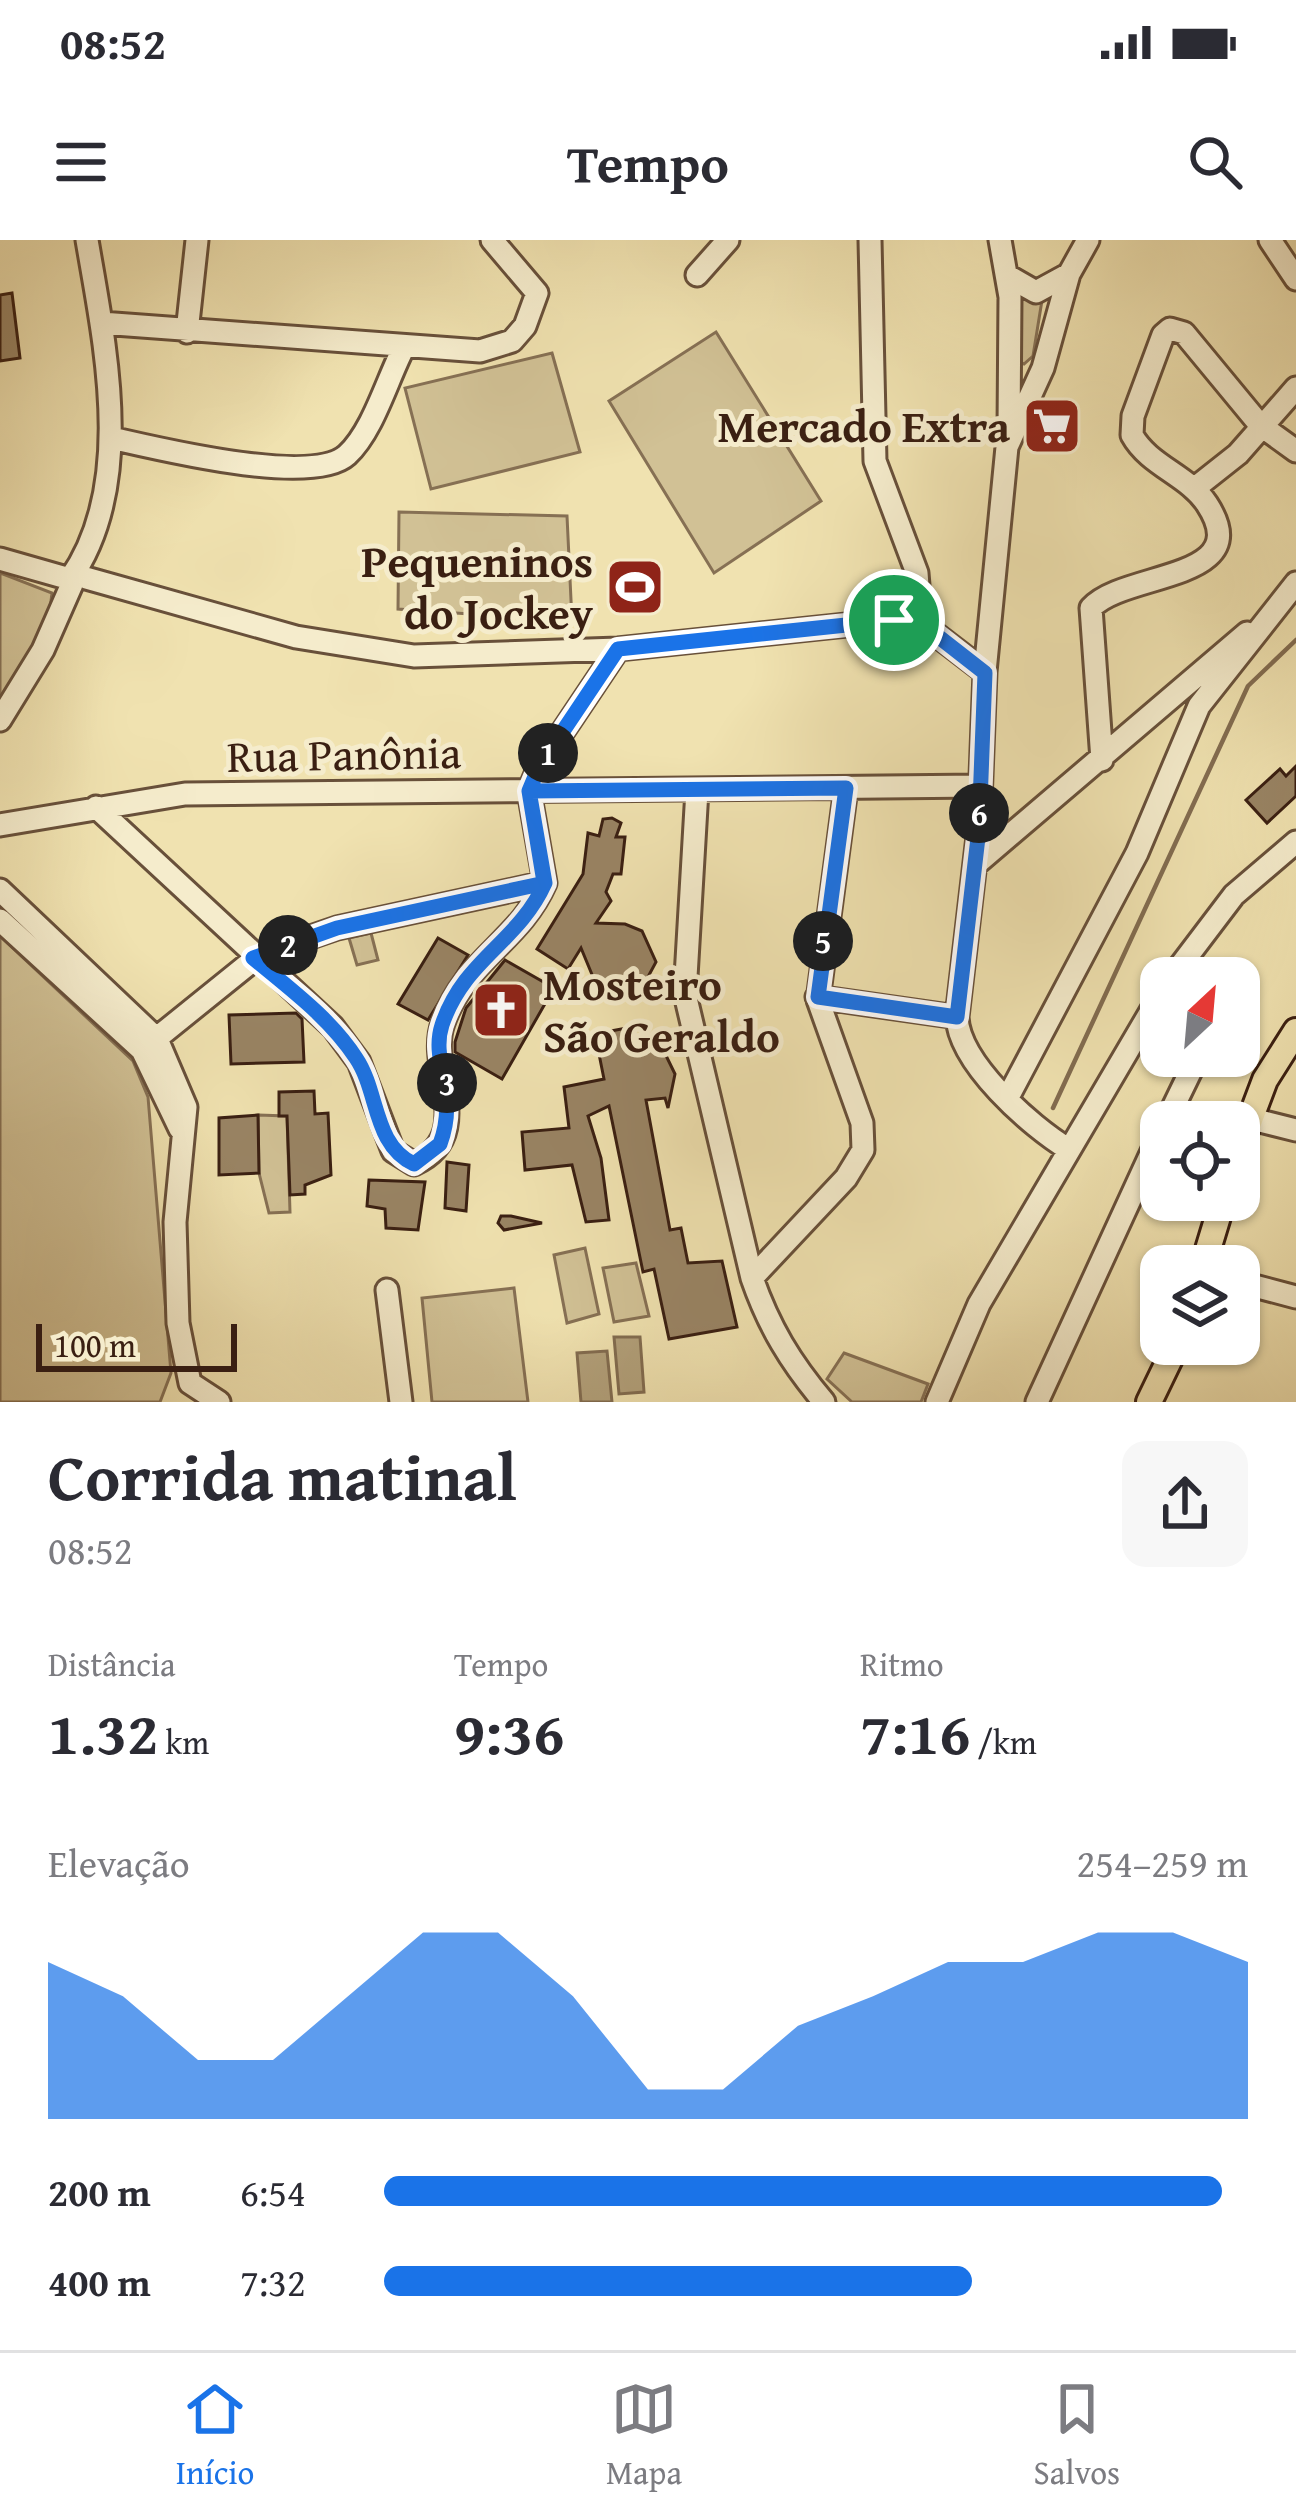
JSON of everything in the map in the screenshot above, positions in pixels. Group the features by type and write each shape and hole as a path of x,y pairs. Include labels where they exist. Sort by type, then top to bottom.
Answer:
{"main road":[{"path":"1257,1101 1296,1031"},
{"path":"1149,1402 1167,1365"}],"street":[{"path":"0,720 78,579 111,438 101,323 87,240"},
{"path":"187,332 197,240"},
{"path":"101,323 403,349 496,348 525,326 538,293 492,240"},
{"path":"697,275 728,240"},
{"path":"870,240 875,461 917,573 921,623"},
{"path":"1000,240 1008,276 1007,447 985,673 980,786 989,842 957,1017 961,1038 1007,1099 1068,1149"},
{"path":"1007,447 1043,368 1069,274 1088,240"},
{"path":"1270,240 1296,279"},
{"path":"1008,276 1036,292 1054,287 1069,274"},
{"path":"1102,760 1091,608 1108,595 1195,569 1210,556 1217,524 1195,488 1155,460 1132,435 1133,416 1163,335 1169,329 1184,333 1260,425 1296,451"},
{"path":"111,438 232,463 297,467 337,461 358,440 403,349"},
{"path":"1195,488 1238,454 1296,388"},
{"path":"0,560 356,650 414,656 618,649 894,620 921,623 985,673"},
{"path":"1007,1099 1137,853 1199,706 1296,583"},
{"path":"989,842 1102,760 1169,696 1267,619"},
{"path":"96,808 253,958 333,1027 359,1062 393,1151 414,1164 440,1144 446,1129 449,1090 438,1042 443,1021 467,973 532,913 545,883 529,791 539,767 618,649"},
{"name":"Rua Panônia","path":"0,825 184,794 980,786"},
{"path":"752,1279 846,1178 863,1150 862,1123 818,997 846,788"},
{"path":"697,790 685,994 766,1321 790,1362 824,1402"},
{"path":"1187,957 1234,896 1296,842"},
{"path":"149,1044 253,958 337,928 545,883"},
{"path":"0,890 149,1044 186,1107 180,1129 178,1323 190,1383 220,1402"},
{"path":"0,920 149,1044"},
{"path":"818,997 957,1017"},
{"path":"937,1402 979,1304 1140,1029"},
{"path":"1260,1121 1296,1130"},
{"path":"1037,1402 1140,1178"},
{"path":"1260,1288 1296,1297"},
{"path":"387,1290 401,1402"}],"shaded area":[{"path":"1015,287 1043,294 1033,356 1024,364 1017,361"},
{"path":"716,332 821,501 714,573 609,401"},
{"path":"552,353 580,452 431,489 405,388"},
{"path":"399,512 567,516 572,621 398,609"},
{"path":"0,573 52,593 40,638 0,707"},
{"path":"371,933 378,960 357,965 349,938"},
{"path":"0,936 133,1061 148,1097 171,1373 160,1402 0,1402"},
{"path":"258,1115 287,1116 290,1212 269,1213 259,1173"},
{"path":"585,1248 599,1314 567,1323 554,1255"},
{"path":"636,1263 649,1316 614,1322 603,1268"},
{"path":"514,1288 528,1402 432,1402 422,1298"},
{"path":"614,1337 640,1337 644,1392 619,1394"},
{"path":"607,1351 612,1402 581,1402 577,1353"},
{"path":"844,1353 928,1384 921,1402 852,1402 827,1379"}],"building":[{"path":"12,293 20,358 0,361 0,295"},
{"path":"1296,766 1296,796 1267,823 1246,800 1280,769 1286,776"},
{"path":"603,819 621,823 616,837 625,837 621,874 613,874 606,892 611,901 596,923 625,924 642,931 656,962 642,988 621,996 598,989 581,948 568,969 537,949 583,874 588,833 599,836"},
{"path":"438,938 468,955 428,1020 398,1004"},
{"name":"Mosteiro São Geraldo","path":"505,960 554,988 502,1079 455,1052 455,1042 466,1008"},
{"path":"296,1013 302,1019 304,1062 231,1064 229,1015"},
{"path":"632,1027 636,1047 657,1048 656,1035 675,1074 668,1108 665,1098 646,1100 670,1230 681,1228 688,1263 722,1261 737,1327 669,1339 654,1269 643,1272 609,1106 588,1116 601,1158 609,1220 586,1222 572,1165 525,1170 522,1132 569,1128 564,1087 604,1079 595,1034"},
{"path":"314,1091 315,1114 328,1113 331,1175 305,1185 305,1194 290,1195 287,1116 279,1116 279,1092"},
{"path":"258,1115 259,1173 219,1175 219,1118"},
{"path":"447,1162 469,1165 466,1211 445,1208"},
{"path":"369,1180 425,1182 418,1230 386,1228 385,1209 367,1206"},
{"path":"501,1216 542,1223 504,1230 498,1223"}],"waterway":[{"path":"1053,1108 1248,686 1296,640"}],"place":[{"name":"Mercado Extra","path":"1052,426"},
{"name":"Pequeninos do Jockey","path":"635,587"},
{"name":"Mosteiro São Geraldo","path":"501,1010"}],"route":[{"path":"894,620 618,649 539,767 529,791 545,883 337,928 253,958 333,1027 359,1062 393,1151 414,1164 440,1144 449,1090 438,1042 443,1021 467,973 532,913 545,883 543,876 529,791 846,788 818,997 957,1017 979,829 985,673 921,623 894,620"}]}
